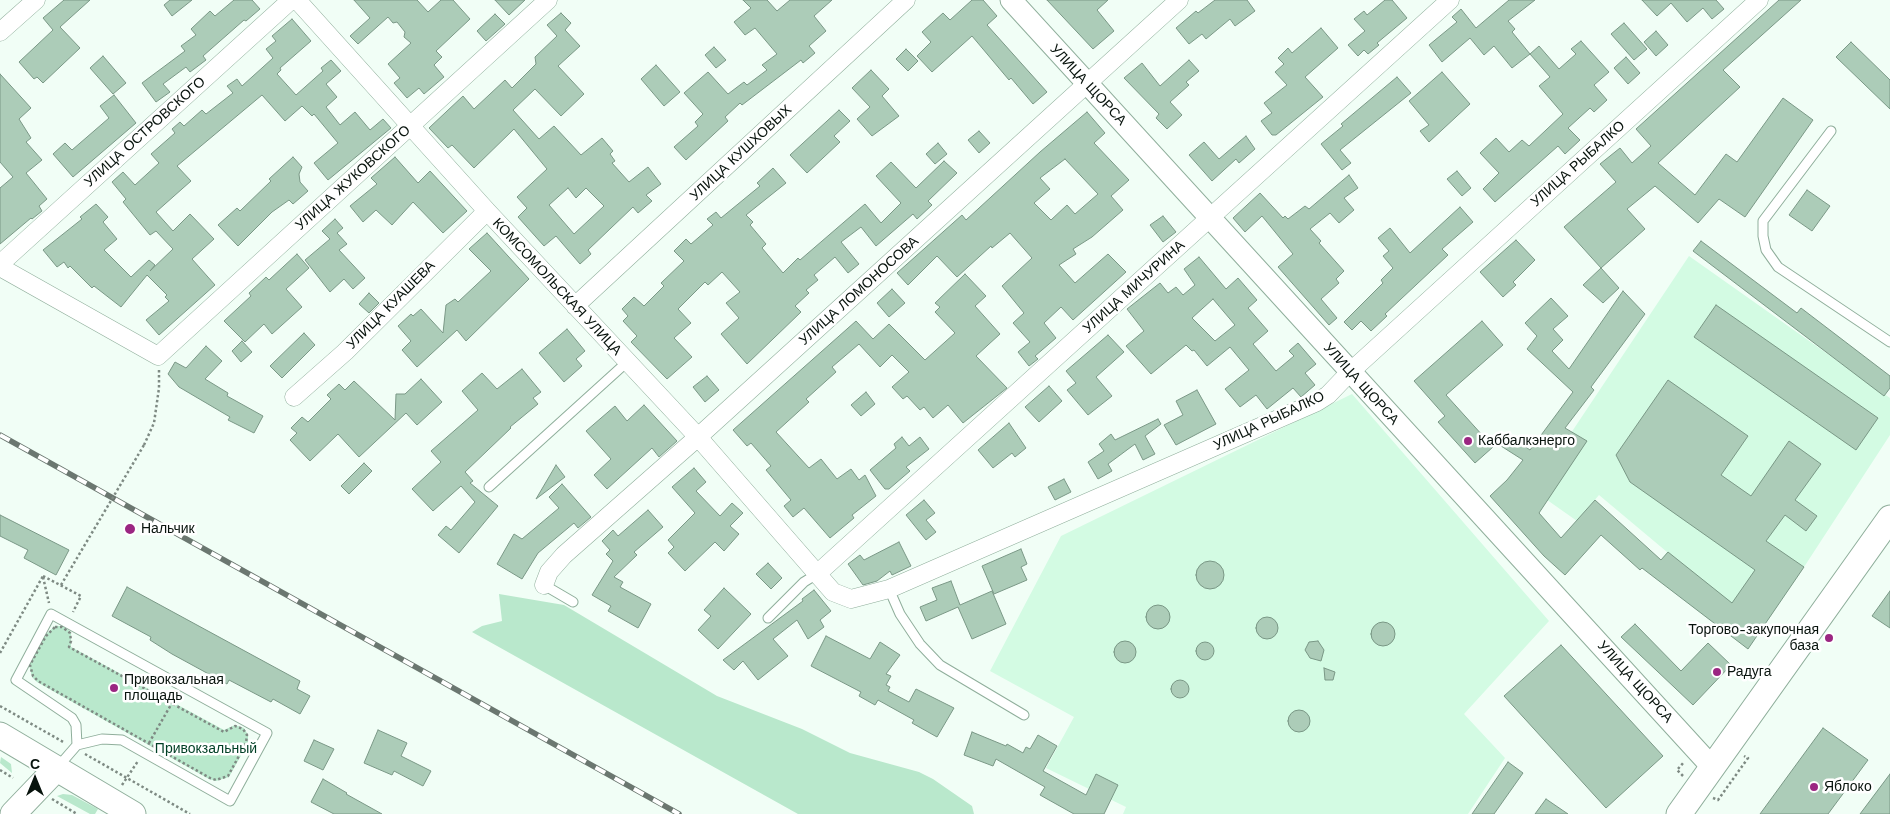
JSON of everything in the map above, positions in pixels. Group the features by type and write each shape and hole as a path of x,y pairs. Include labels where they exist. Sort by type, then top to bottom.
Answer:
{"main road":[{"path":"1679,814 1890,518"},
{"path":"0,735 133,814"},
{"path":"13,814 56,769"}],"street":[{"path":"0,32 36,0"},
{"name":"УЛИЦА ОСТРОВСКОГО","path":"0,266 291,0"},
{"name":"КОМСОМОЛЬСКАЯ УЛИЦА","path":"297,0 487,211 698,437 817,574"},
{"name":"УЛИЦА ЖУКОВСКОГО","path":"158,356 548,0"},
{"name":"УЛИЦА КУШХОВЫХ","path":"575,306 906,0"},
{"name":"УЛИЦА ЩОРСА","path":"1011,0 1712,767"},
{"name":"УЛИЦА ЛОМОНОСОВА","path":"544,585 549,572 564,556 698,437 1178,0"},
{"name":"УЛИЦА МИЧУРИНА","path":"817,574 1450,0"},
{"name":"УЛИЦА РЫБАЛКО","path":"817,574 832,592 845,598 858,599 889,589 1317,402 1332,391 1350,372 1759,0"},
{"name":"УЛИЦА КУАШЕВА","path":"294,397 344,352 487,211"},
{"path":"0,266 158,356"}],"lane":[{"path":"1831,131 1763,221 1763,236 1766,250 1778,267 1890,342"},
{"path":"489,487 627,362"},
{"path":"768,618 804,582 817,574"},
{"path":"544,585 573,602"},
{"path":"889,589 900,614 920,644 940,665 1024,715"},
{"path":"56,769 76,746 102,739 122,740 230,801 267,733 51,614 16,680 72,718 76,725 76,746"}],"path":[{"path":"61,585 144,445 154,423 159,388 158,356"},
{"path":"0,654 43,576 81,596"},
{"path":"55,627 67,629 71,642 69,647 224,732 235,726 239,727 247,735 244,749 228,776 216,780 149,742 33,676 30,664 46,636 55,627"},
{"path":"127,778 182,686"},
{"path":"0,706 76,746 190,814"},
{"path":"1711,796 1718,800 1748,758 1741,753"},
{"path":"1686,760 1677,770 1686,779"},
{"path":"0,770 13,778"},
{"path":"49,797 77,814"}],"shaded area":[{"path":"1689,256 1890,398 1890,435 1748,649 1650,574 1667,552 1599,495 1577,521 1533,490"},
{"path":"1352,394 1549,621 1464,714 1505,758 1468,814 1123,814 1126,807 1046,768 1074,717 990,671 1061,536"}],"green space":[{"path":"499,594 564,605 717,696 802,729 850,753 919,772 933,779 972,806 974,814 798,814 472,632 482,626 502,621"},
{"name":"Привокзальный","path":"55,626 63,626 71,632 71,647 224,730 235,725 244,728 248,735 248,743 229,777 216,781 209,779 37,682 32,677 29,664 44,636"},
{"path":"1,757 11,764 12,773 0,763"},
{"path":"63,794 72,795 98,809 95,814 90,814 57,796"}],"building":[{"path":"64,0 90,0 60,27 80,48 43,83 37,77 34,79 19,62 53,30 43,18"},
{"path":"170,0 192,0 172,16 164,5"},
{"path":"234,0 252,0 260,9 246,21 244,20 203,56 206,60 190,72 186,67 163,84 170,92 156,102 142,83 185,51 181,46 196,35 191,29 210,11 215,16"},
{"path":"354,0 417,0 428,12 441,0 453,0 470,19 436,51 442,57 434,65 444,77 424,94 419,88 407,98 394,83 400,78 388,64 411,43 404,37 405,32 397,22 393,23 388,17 358,44 350,36 370,18"},
{"path":"495,0 525,0 509,15"},
{"path":"743,0 767,0 777,11 790,0 832,0 814,16 826,31 809,46 815,53 803,63 801,60 742,105 740,103 725,117 728,121 686,160 674,147 698,126 695,122 703,114 684,93 708,72 728,94 744,82 747,85 767,70 762,65 777,54 755,28 745,35 734,22 751,8"},
{"path":"972,0 983,0 997,16 987,25 1047,92 1033,104 1011,78 1009,80 972,36 932,72 917,56 931,42 922,32 943,13 950,20"},
{"path":"1047,0 1108,0 1097,10 1114,31 1093,49"},
{"path":"1215,0 1247,0 1255,11 1235,26 1230,19 1206,39 1202,34 1189,44 1176,28 1196,11 1198,13"},
{"path":"1385,0 1392,0 1407,18 1377,43 1379,45 1368,54 1364,50 1358,56 1348,45 1365,31 1354,19 1364,11 1367,15"},
{"path":"1509,0 1535,0 1508,21 1515,29 1512,32 1530,54 1512,68 1494,46 1484,55 1470,38 1442,62 1429,45 1457,22 1452,17 1461,9 1476,28"},
{"path":"1642,0 1716,0 1724,9 1712,19 1703,8 1687,22 1671,3 1657,16"},
{"path":"1779,0 1801,0 1723,70 1740,87 1658,163 1695,195 1726,154 1737,162 1783,98 1813,120 1745,217 1719,199 1698,223 1655,186 1627,209 1645,229 1601,268 1564,227 1616,182 1600,164 1620,148 1632,163 1651,146 1636,129"},
{"path":"561,13 571,23 565,30 580,46 558,66 584,94 561,116 535,89 513,110 539,139 554,126 581,155 602,138 613,151 610,154 615,161 612,163 629,182 648,167 661,184 646,195 652,201 638,213 633,207 588,250 591,254 580,264 556,236 544,246 518,217 527,208 517,197 547,169 514,129 474,168 452,145 448,148 429,128 463,96 474,109 505,80 512,88 536,64 535,57 557,36 547,25","holes":["568,188 576,198 586,188 604,206 574,234 549,205"]},
{"path":"495,14 505,24 486,41 477,31"},
{"path":"292,19 311,41 280,68 281,70 277,74 296,95 323,71 321,68 331,60 341,71 326,84 337,97 326,107 340,125 355,112 370,130 383,119 391,128 328,180 314,163 338,143 314,114 312,116 302,106 285,121 262,95 177,166 191,181 156,212 173,231 190,214 214,239 192,259 215,285 159,335 146,320 169,301 165,297 167,295 147,275 121,307 94,286 92,288 70,266 68,268 64,262 57,267 43,250 82,219 80,217 96,204 108,217 103,222 117,239 104,250 131,277 149,260 155,265 150,271 173,249 156,231 150,235 123,202 126,199 112,182 123,172 135,185 159,163 151,154 175,133 172,129 180,122 184,126 202,110 206,114 233,93 227,86 237,79 242,86 273,58 266,49 276,41 272,36"},
{"path":"1624,23 1647,49 1634,60 1611,34"},
{"path":"1321,28 1338,48 1305,77 1323,97 1276,135 1272,135 1261,121 1272,113 1264,103 1287,85 1275,72 1284,64 1278,58 1288,48 1292,53"},
{"path":"1656,31 1668,45 1656,56 1644,42"},
{"path":"1581,41 1609,72 1594,85 1607,100 1594,112 1590,108 1568,128 1580,140 1565,154 1558,146 1495,202 1483,189 1499,173 1480,153 1496,138 1509,152 1522,140 1529,146 1563,114 1539,86 1550,77 1530,54 1539,46 1559,69 1576,54 1571,49"},
{"path":"1851,42 1890,80 1890,109 1836,57"},
{"path":"714,47 726,60 716,68 705,55"},
{"path":"906,49 918,61 908,71 896,59"},
{"path":"103,56 126,83 113,94 90,68"},
{"path":"1626,57 1640,73 1628,84 1614,68"},
{"path":"1189,60 1199,71 1186,82 1189,85 1170,102 1182,115 1167,129 1156,118 1159,114 1124,78 1142,63 1160,86"},
{"path":"656,65 680,92 664,106 641,79"},
{"path":"871,70 889,89 882,96 899,116 872,136 857,119 870,107 852,88"},
{"path":"1442,72 1470,104 1429,142 1420,131 1429,125 1409,101"},
{"path":"0,74 31,108 19,119 31,138 26,142 42,160 26,173 47,199 39,206 42,211 0,244 0,188 13,177 0,162"},
{"path":"1397,77 1411,93 1340,150 1351,163 1342,170 1321,144 1343,126 1341,124"},
{"path":"114,95 136,123 73,177 53,154 65,143 72,150 109,118 100,106"},
{"path":"839,110 850,121 834,136 840,142 807,173 790,155"},
{"path":"1087,112 1105,133 1094,143 1129,180 1111,196 1123,210 1092,237 1073,249 1076,254 1059,265 1075,283 1108,254 1126,272 1073,320 1061,307 1044,323 1056,338 1035,356 1038,359 1029,366 1018,352 1030,342 1013,323 1024,313 1002,286 1032,258 1010,233 992,248 991,246 957,277 937,256 908,285 897,273 962,215 966,220","holes":["1065,159 1098,194 1075,214 1067,205 1051,220 1034,203 1050,189 1040,178"]},
{"path":"979,131 990,143 979,153 968,140"},
{"path":"1246,136 1255,149 1239,163 1236,159 1212,181 1189,155 1204,142 1219,159"},
{"path":"938,143 947,154 935,164 926,154"},
{"path":"293,157 302,167 299,174 300,182 308,191 293,204 289,200 272,212 238,246 218,225 237,208 240,211 271,181 269,179"},
{"path":"395,157 418,183 430,171 467,211 443,233 413,202 392,225 376,210 363,222 350,206 377,184 371,178"},
{"path":"944,161 957,173 928,201 932,205 917,219 913,214 876,246 861,227 841,242 859,264 848,273 835,257 814,275 818,280 806,290 809,293 795,306 801,312 747,364 721,334 739,318 726,303 740,292 722,272 708,285 705,282 678,309 691,323 674,338 692,357 667,379 631,342 637,336 623,321 628,316 622,309 634,297 644,306 664,286 661,283 684,261 674,251 686,239 691,244 713,225 707,219 716,212 721,218 760,186 757,183 773,168 786,183 746,215 753,222 750,225 766,244 762,248 783,273 798,258 800,260 865,204 881,223 901,203 876,176 891,162 916,188"},
{"path":"1457,171 1471,188 1462,196 1447,179"},
{"path":"1349,175 1358,188 1344,198 1354,210 1339,223 1330,213 1310,229 1321,241 1319,243 1344,271 1336,279 1339,283 1321,299 1337,318 1329,325 1278,267 1293,254 1262,216 1245,232 1233,218 1260,193 1283,218 1285,216 1288,219 1305,206 1309,209"},
{"path":"1807,190 1830,206 1812,231 1789,215"},
{"path":"1460,207 1473,222 1442,249 1448,255 1385,314 1387,316 1371,331 1361,321 1352,330 1344,322 1383,283 1381,280 1393,268 1383,256 1389,251 1378,238 1390,228 1410,253"},
{"path":"1163,216 1176,232 1163,242 1150,225"},
{"path":"335,219 343,228 337,233 347,244 339,250 365,278 353,289 344,279 330,292 305,260 330,239 322,231"},
{"path":"487,233 529,279 466,341 457,330 417,367 402,350 411,341 398,326 411,314 413,316 421,309 443,333 446,305 455,299 458,302 491,271 469,249"},
{"path":"1516,240 1535,260 1513,282 1516,285 1503,297 1480,272"},
{"path":"1701,241 1797,313 1801,308 1890,376 1890,388 1884,396 1693,251"},
{"path":"297,254 309,268 286,289 302,307 272,334 264,324 245,342 224,321 251,296 249,293 266,277 269,280"},
{"path":"1199,257 1226,289 1238,278 1257,300 1248,308 1268,331 1253,344 1276,371 1294,356 1289,351 1298,343 1316,364 1305,373 1315,385 1301,397 1293,388 1267,409 1256,395 1240,407 1225,389 1249,370 1230,347 1207,366 1194,350 1192,351 1186,345 1151,374 1126,346 1144,331 1127,309 1160,283 1168,293 1176,287 1183,295 1195,285 1184,269","holes":["1213,299 1235,325 1215,341 1192,318"]},
{"path":"1601,268 1619,288 1603,303 1583,285"},
{"path":"965,274 986,296 975,306 1000,334 976,356 1007,388 963,423 948,405 933,418 924,407 920,410 907,396 903,399 892,387 909,372 892,355 880,367 859,344 832,367 836,372 806,399 809,402 776,432 809,468 821,459 837,479 851,469 859,480 865,475 876,496 852,515 854,518 830,538 804,508 793,517 784,506 791,500 766,470 771,466 751,443 747,446 733,430 856,321 873,339 889,324 925,360 955,333 935,312 940,307 935,303"},
{"path":"892,289 905,303 889,317 877,303"},
{"path":"1623,291 1645,314 1591,387 1594,390 1565,428 1587,441 1539,513 1561,538 1595,500 1661,560 1668,552 1732,603 1755,570 1630,482 1616,455 1668,380 1748,436 1721,475 1751,496 1789,441 1821,464 1795,500 1817,516 1806,531 1785,515 1766,541 1804,567 1748,649 1642,568 1640,570 1601,535 1565,575 1544,556 1490,496 1507,480 1523,460 1501,446 1508,435 1530,450 1573,392 1527,349 1537,336 1525,323 1551,298 1568,316 1553,329 1563,340 1552,351 1569,369"},
{"path":"369,293 379,303 369,313 359,304"},
{"path":"1716,305 1878,418 1856,450 1694,337"},
{"path":"1482,321 1503,345 1446,395 1493,447 1475,463 1438,422 1445,416 1414,381"},
{"path":"567,329 585,351 576,359 582,366 564,382 539,353"},
{"path":"304,333 315,345 282,378 270,366"},
{"path":"1108,335 1124,352 1096,377 1112,396 1088,415 1067,390 1076,383 1066,371"},
{"path":"242,341 252,352 241,362 232,351"},
{"path":"206,346 222,361 205,379 228,393 227,396 263,416 254,433 228,420 230,417 179,387 168,374 175,362 186,368"},
{"path":"522,369 541,392 533,398 538,404 510,427 465,472 473,481 470,483 498,506 459,553 438,535 446,526 451,530 475,502 461,486 433,511 412,489 441,462 431,451 478,410 462,391 482,373 497,389"},
{"path":"707,376 719,390 705,402 693,387"},
{"path":"421,379 442,402 417,425 406,413 359,457 338,434 310,461 290,440 297,433 291,428 302,417 308,422 331,399 327,395 339,384 345,390 354,381 395,420 396,394 405,394"},
{"path":"1049,386 1062,401 1039,422 1025,407"},
{"path":"1197,390 1216,424 1176,445 1164,425 1183,415 1176,401"},
{"path":"866,392 875,404 861,416 851,405"},
{"path":"644,405 677,441 659,457 652,448 607,489 594,475 611,459 586,431 615,406 627,421"},
{"path":"1158,419 1161,424 1145,436 1155,454 1143,460 1135,444 1108,464 1112,471 1098,479 1088,462 1104,451 1099,444 1111,434 1115,440"},
{"path":"1009,423 1026,448 1015,457 1012,453 993,468 978,450"},
{"path":"902,437 909,446 920,437 929,449 906,467 910,471 889,489 885,489 870,470 896,448 894,444"},
{"path":"364,463 372,471 349,494 341,486"},
{"path":"556,465 565,477 536,499"},
{"path":"694,468 706,482 696,491 720,516 732,503 743,513 730,526 739,534 724,551 715,542 685,571 668,553 674,547 668,540 695,513 672,487"},
{"path":"1064,479 1071,492 1055,500 1048,487"},
{"path":"562,484 591,517 578,528 574,523 538,553 522,579 497,564 514,534 522,539 559,508 549,497"},
{"path":"924,500 935,513 926,520 936,532 926,540 906,515"},
{"path":"648,510 663,527 634,552 637,555 614,577 623,582 620,587 651,604 638,628 608,611 611,606 592,595 613,561 606,554 610,550 602,541 613,530 618,536"},
{"path":"0,515 69,550 56,575 24,558 28,550 0,536"},
{"path":"899,542 911,566 892,575 890,571 877,581 863,585 848,564 860,555 864,560"},
{"path":"1021,549 1027,564 1021,567 1027,580 994,594 982,566"},
{"path":"1210,561 1220,565 1224,575 1220,585 1210,589 1200,585 1196,575 1200,565"},
{"path":"768,563 782,578 771,589 756,574"},
{"path":"951,581 960,605 992,591 1006,624 972,639 958,607 926,621 920,607 937,600 932,588"},
{"path":"127,587 300,681 297,689 310,696 300,714 273,699 271,702 229,680 227,684 172,654 150,640 151,637 112,616"},
{"path":"724,588 751,614 718,649 698,630 711,616 704,610"},
{"path":"814,590 831,611 820,620 824,627 808,639 797,620 773,639 788,656 758,680 743,661 734,670 723,660 803,601 802,599"},
{"path":"1890,591 1890,628 1872,616"},
{"path":"1158,605 1166,609 1170,617 1166,625 1158,629 1150,625 1146,617 1150,609"},
{"path":"1267,617 1275,620 1278,628 1275,636 1267,639 1259,636 1256,628 1259,620"},
{"path":"1383,622 1388,623 1394,629 1394,639 1388,645 1383,646 1378,645 1372,639 1371,634 1372,629 1378,623"},
{"path":"1635,624 1681,671 1708,643 1731,665 1693,705 1621,637"},
{"path":"826,636 870,659 880,642 900,655 886,674 891,676 886,685 890,687 888,691 909,702 916,689 954,708 937,737 912,723 914,720 878,700 875,705 859,696 861,692 811,666"},
{"path":"1125,641 1133,644 1136,652 1133,660 1125,663 1117,660 1114,652 1117,644"},
{"path":"1318,641 1324,650 1321,661 1310,658 1305,650 1309,642"},
{"path":"1201,642 1209,642 1214,647 1212,658 1201,660 1196,655 1196,647"},
{"path":"1561,645 1663,756 1606,808 1504,696"},
{"path":"1324,668 1335,672 1333,680 1325,680"},
{"path":"1180,680 1188,685 1189,689 1184,697 1180,698 1172,693 1171,689 1176,681"},
{"path":"1299,710 1307,713 1310,721 1307,729 1299,732 1291,729 1288,721 1291,713"},
{"name":"Яблоко","path":"1823,728 1868,760 1828,814 1760,814"},
{"path":"378,730 407,743 401,756 431,771 423,786 394,771 392,775 364,763"},
{"path":"972,732 1006,746 1007,744 1023,753 1026,747 1030,749 1038,735 1057,746 1043,771 1086,795 1096,774 1118,785 1104,814 1074,814 1040,795 1045,787 996,759 993,766 964,755"},
{"path":"314,740 334,749 323,770 304,761"},
{"path":"1508,762 1523,773 1494,814 1472,814"},
{"path":"1890,774 1890,814 1860,814"},
{"path":"323,779 382,814 334,814 311,802"},
{"path":"1546,799 1568,814 1535,814"}],"railway":[{"path":"0,435 679,814"}],"place":[{"name":"Каббалкэнерго","path":"1468,441"},
{"name":"Нальчик","path":"130,529"},
{"name":"Торгово-закупочная база","path":"1829,638"},
{"name":"Радуга","path":"1717,672"},
{"name":"Привокзальная площадь","path":"114,688"},
{"name":"Яблоко","path":"1814,787"}]}
